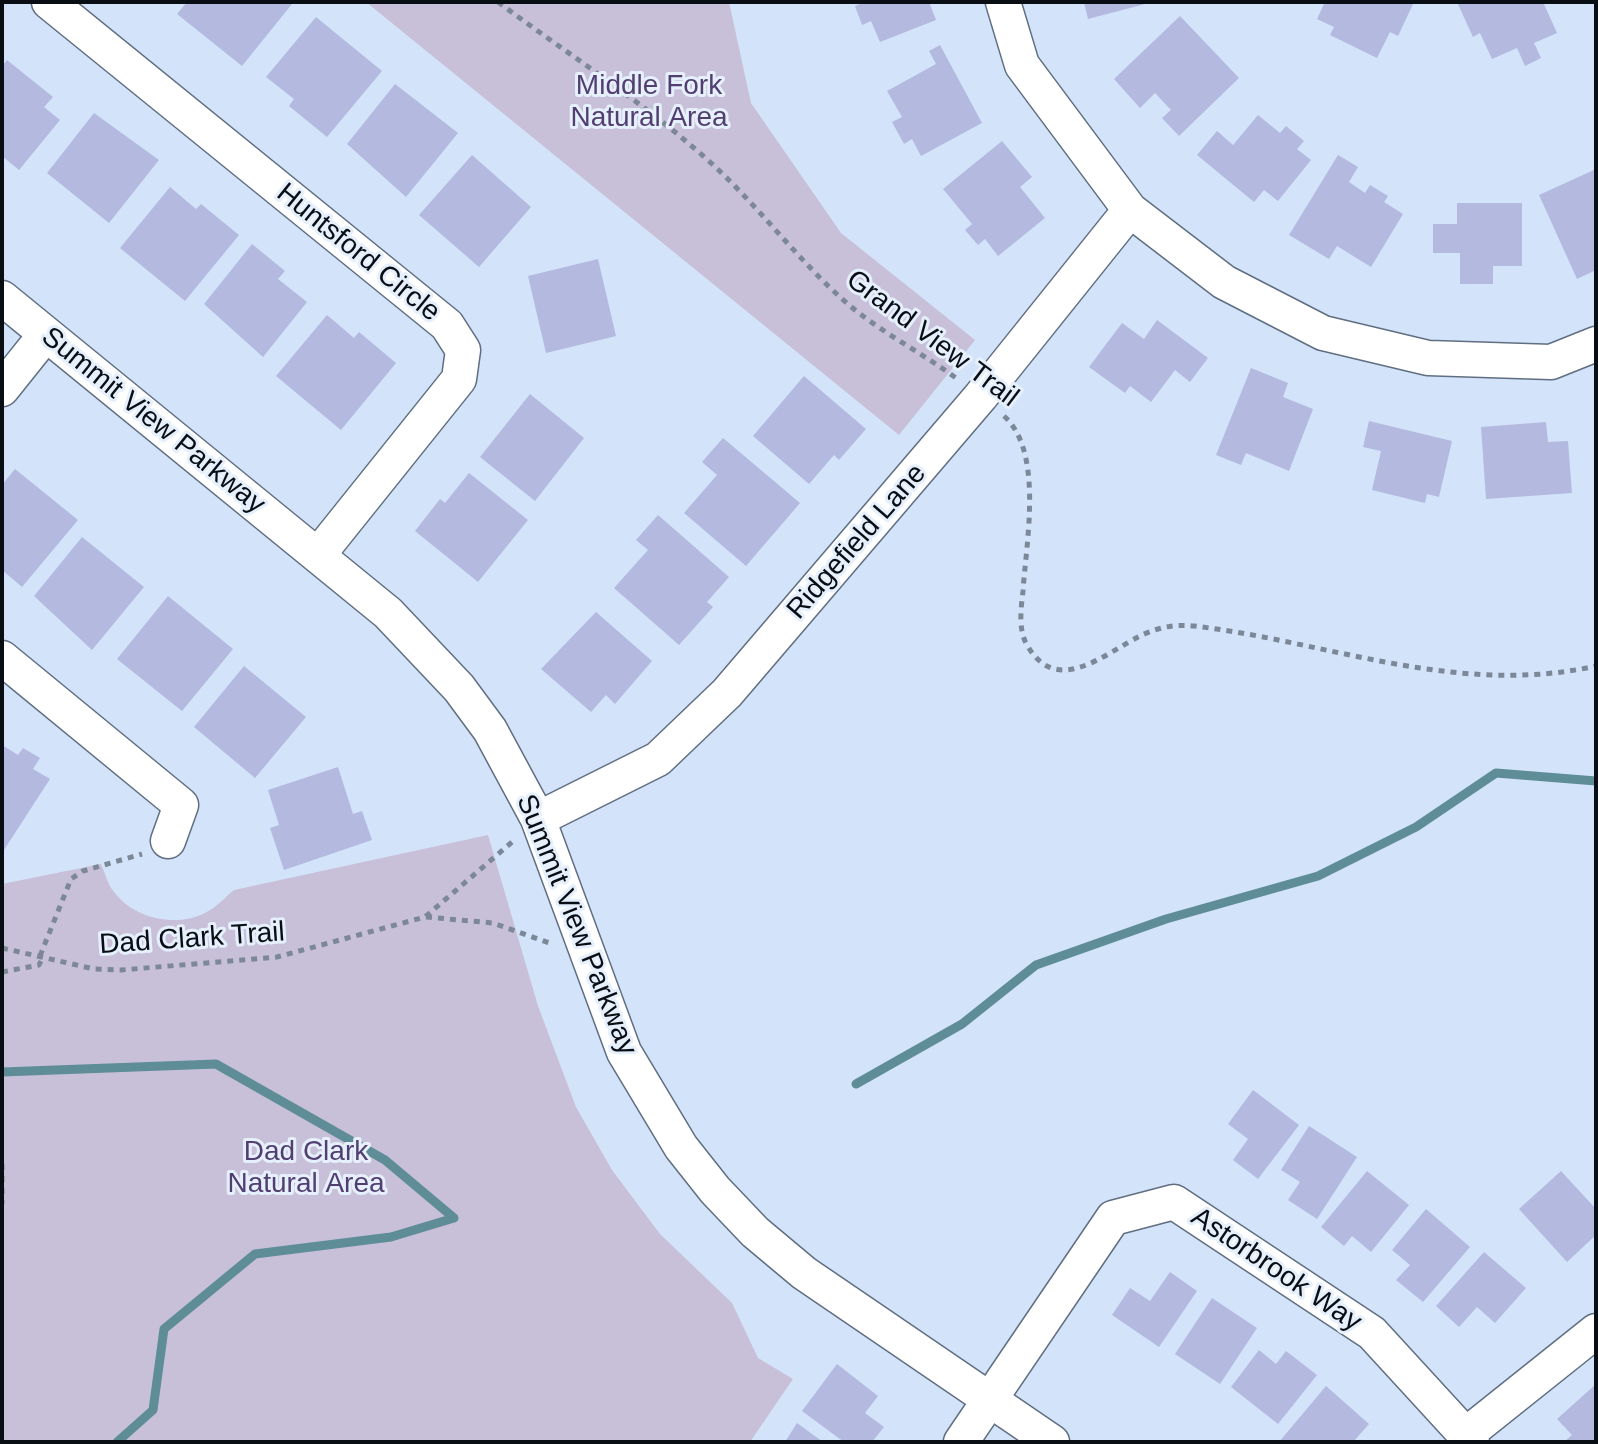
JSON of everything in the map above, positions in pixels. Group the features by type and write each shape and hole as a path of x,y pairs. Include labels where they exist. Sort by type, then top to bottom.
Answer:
{"street":[{"name":"Huntsford Circle","path":"49,2 447,325 463,350 459,379 318,555"},
{"path":"1003,2 1022,65 1130,210 1224,282 1323,333 1428,358 1551,362 1596,344"},
{"name":"Ridgefield Lane","path":"538,819 658,759 727,693 981,396 1130,210"},
{"name":"Summit View Parkway","path":"2,298 388,613 459,688 490,730 538,819 624,1052 681,1147 715,1190 755,1232 804,1273 1052,1442"},
{"path":"2,389 46,334"},
{"path":"2,658 181,805 168,841"},
{"name":"Astorbrook Way","path":"961,1442 1113,1218 1174,1202 1372,1333 1470,1438"},
{"path":"1470,1438 1596,1331"}],"path":[{"name":"Grand View Trail","path":"498,2 636,100 712,164 841,298 876,327 918,349 981,396 1012,424 1023,442 1028,469 1021,617 1025,642 1037,660 1053,668 1072,671 1143,635 1175,624 1246,632 1377,663 1452,673 1520,675 1596,666"},
{"name":"Dad Clark Trail","path":"2,948 94,969 121,970 277,957 425,917 538,819"},
{"path":"2,972 39,965 71,879 83,871 118,863 168,841"},
{"path":"425,917 493,923 590,957"},
{"path":"2,1164 2,1204"}],"green space":[{"name":"Middle Fork Natural Area","path":"366,2 729,2 751,103 841,233 975,340 899,435"},
{"name":"Dad Clark Natural Area","path":"488,835 538,1006 576,1107 612,1170 660,1234 732,1303 758,1358 793,1379 750,1442 2,1442 2,884 101,864 112,889 123,902 159,919 186,919 210,910 234,890"}],"building":[{"path":"187,2 292,4 242,66 177,14"},
{"path":"865,2 929,2 936,20 880,42 871,21 862,25 855,6"},
{"path":"1084,2 1148,2 1149,3 1088,19"},
{"path":"1325,2 1414,2 1398,36 1390,32 1377,58 1330,35 1334,27 1317,19"},
{"path":"1457,2 1543,2 1557,33 1534,43 1541,58 1525,66 1517,48 1492,59 1480,33 1473,37"},
{"path":"1180,16 1239,78 1179,136 1162,118 1171,110 1155,93 1140,108 1114,79"},
{"path":"316,17 382,71 327,137 289,106 294,99 266,77"},
{"path":"940,45 982,123 921,156 912,139 904,144 892,122 902,117 887,91 936,64 929,51"},
{"path":"7,60 53,97 44,107 60,120 19,170 2,156 2,66"},
{"path":"395,84 458,133 406,197 347,144"},
{"path":"94,113 159,160 109,223 47,173"},
{"path":"1258,115 1280,133 1286,126 1304,141 1297,149 1311,160 1278,201 1264,190 1254,202 1197,155 1217,131 1233,145"},
{"path":"1002,141 1032,177 1020,187 1045,218 998,256 985,239 978,245 965,230 972,224 943,189"},
{"path":"472,155 531,207 479,267 419,215"},
{"path":"1338,155 1358,167 1349,182 1365,193 1370,185 1388,196 1384,202 1403,214 1371,267 1337,246 1329,259 1289,235"},
{"path":"1596,169 1596,270 1577,279 1539,195"},
{"path":"170,187 196,209 201,204 239,235 185,301 120,248"},
{"path":"1457,203 1522,203 1522,266 1493,266 1493,284 1460,284 1460,253 1433,253 1433,224 1457,224"},
{"path":"252,244 285,271 278,279 307,302 263,357 204,304"},
{"path":"598,259 616,336 546,353 528,276"},
{"path":"327,315 354,338 359,332 396,363 341,430 276,376"},
{"path":"1157,320 1208,358 1190,382 1175,370 1151,402 1130,386 1125,393 1089,367 1122,323 1144,339"},
{"path":"1251,368 1288,383 1283,397 1313,409 1289,471 1246,453 1241,465 1216,455"},
{"path":"804,376 866,429 839,460 834,455 809,484 753,436"},
{"path":"530,394 584,438 535,501 480,457"},
{"path":"1369,421 1452,441 1439,497 1427,494 1425,503 1372,490 1381,451 1363,447"},
{"path":"1546,422 1548,442 1568,441 1572,493 1486,499 1481,427"},
{"path":"723,438 800,503 746,566 684,513 717,475 702,462"},
{"path":"15,469 78,520 22,587 2,570 2,485"},
{"path":"469,473 528,520 478,582 415,531 440,499 445,503"},
{"path":"658,515 729,577 707,602 713,607 679,645 614,588 648,550 636,540"},
{"path":"82,537 144,587 92,650 34,596"},
{"path":"168,596 233,649 182,711 117,659"},
{"path":"596,612 652,661 615,704 606,695 591,712 541,669"},
{"path":"244,666 306,717 255,778 194,727"},
{"path":"2,745 18,755 23,748 40,758 33,769 50,779 2,853"},
{"path":"338,767 353,814 362,811 372,840 284,870 270,828 279,825 268,790"},
{"path":"1253,1090 1299,1125 1258,1179 1233,1160 1248,1139 1228,1124"},
{"path":"1309,1126 1357,1157 1317,1219 1288,1200 1300,1182 1281,1170"},
{"path":"1367,1171 1409,1205 1371,1252 1352,1236 1344,1246 1321,1227"},
{"path":"1561,1171 1596,1209 1596,1235 1567,1262 1519,1209"},
{"path":"1426,1209 1470,1247 1423,1302 1396,1280 1410,1265 1392,1250"},
{"path":"1484,1252 1526,1288 1495,1323 1477,1307 1459,1327 1436,1306"},
{"path":"1170,1272 1197,1291 1159,1347 1112,1315 1130,1288 1150,1301"},
{"path":"1212,1298 1257,1328 1220,1384 1175,1354"},
{"path":"1259,1350 1276,1364 1286,1351 1317,1375 1278,1424 1231,1387"},
{"path":"837,1364 878,1396 865,1413 884,1427 872,1442 844,1442 802,1411"},
{"path":"1596,1384 1596,1442 1564,1442 1572,1435 1557,1419"},
{"path":"1326,1386 1369,1424 1353,1442 1279,1442"},
{"path":"797,1423 823,1442 785,1442"}],"waterway":[{"path":"856,1084 962,1024 1036,965 1166,919 1318,876 1416,827 1496,773 1596,781"},
{"path":"2,1072 216,1064 385,1160 454,1218"},
{"path":"117,1442 153,1410 164,1329 255,1254 391,1237 454,1218"}]}
